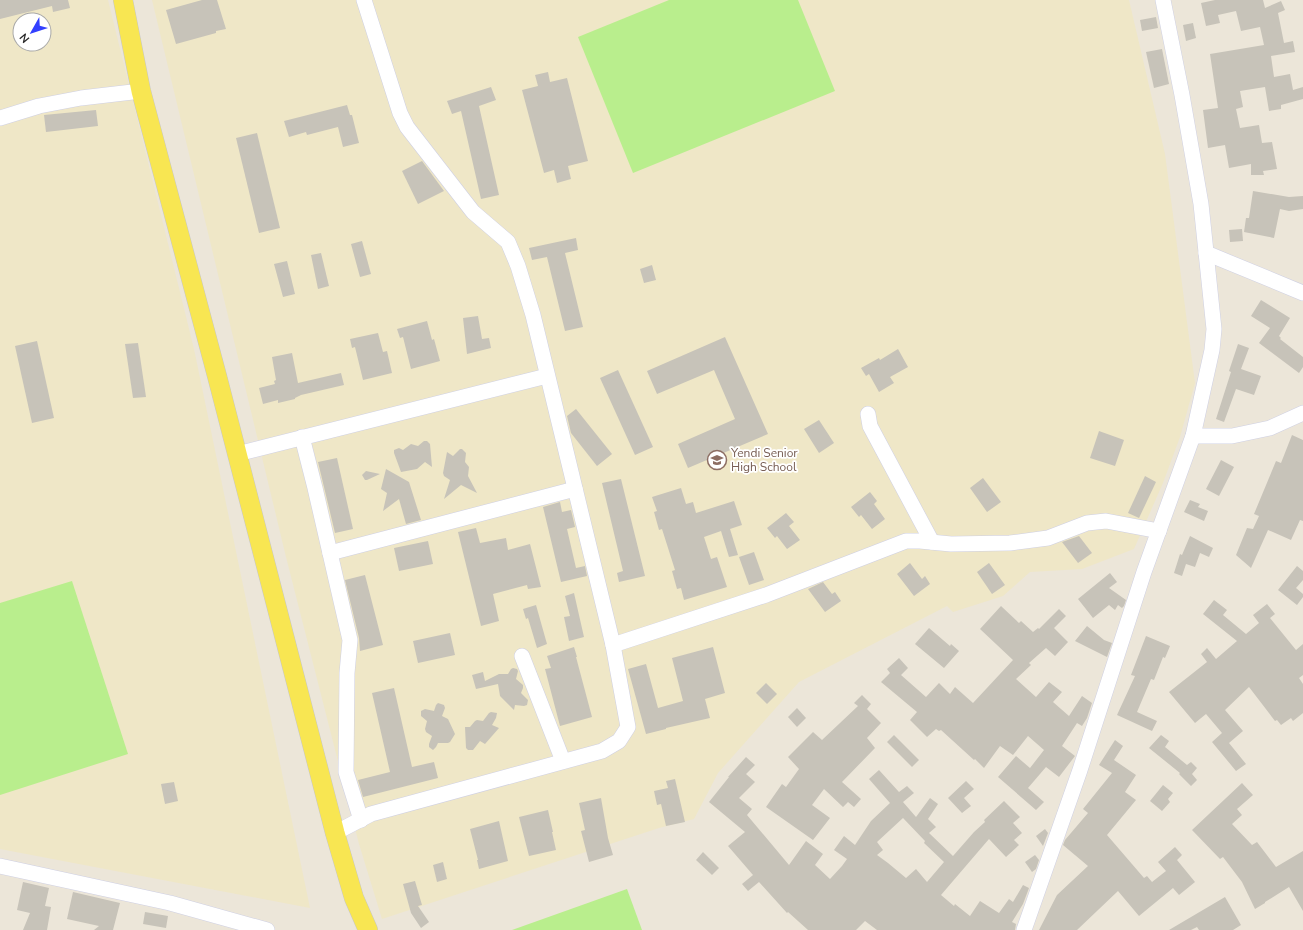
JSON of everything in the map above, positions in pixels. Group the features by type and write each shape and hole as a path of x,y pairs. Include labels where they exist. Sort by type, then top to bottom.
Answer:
{"main road":[{"path":"123,0 141,91 335,833 354,898 368,930"}],"street":[{"path":"335,833 371,814 390,808 602,751 620,741 628,727 613,645 533,315 518,266 508,242 473,212 407,127 400,113 364,0"},
{"path":"1024,930 1080,770 1144,572 1193,436 1212,350 1214,329 1199,197 1182,95 1163,0"},
{"path":"0,118 39,106 81,98 141,91"},
{"path":"1206,253 1303,293"},
{"path":"237,454 547,376"},
{"path":"1193,436 1232,436 1270,428 1303,413"},
{"path":"868,414 870,426 932,542"},
{"path":"302,437 350,640 347,673 346,772 361,820"},
{"path":"330,553 575,489"},
{"path":"613,645 766,595 906,541 959,544 1010,543 1048,538 1087,523 1106,522 1159,531"},
{"path":"522,656 563,761"},
{"path":"0,866 170,903 267,930"}],"shaded area":[{"path":"0,0 108,0 194,349 310,908 0,849"},
{"name":"Yendi Senior High School","path":"152,0 1129,0 1165,154 1195,383 1180,437 1163,483 1134,549 1082,569 1030,572 1003,596 953,612 947,606 799,682 718,773 694,819 659,828 382,919 359,844 286,557"}],"green space":[{"path":"669,0 798,0 835,91 633,173 578,37"},
{"path":"72,581 128,754 0,795 0,603"},
{"path":"627,889 642,930 512,930"}],"building":[{"path":"0,0 68,0 70,8 53,12 52,6 28,12 12,12 12,16 0,19"},
{"path":"202,0 217,0 226,29 176,44 166,10"},
{"path":"1215,0 1263,0 1265,8 1281,1 1285,10 1278,13 1284,43 1293,41 1295,52 1271,56 1274,77 1290,74 1293,90 1303,87 1303,99 1281,105 1281,109 1269,111 1265,87 1240,91 1243,107 1236,109 1240,128 1259,125 1262,143 1272,142 1277,169 1263,171 1264,175 1251,175 1251,164 1229,168 1225,145 1208,148 1203,110 1218,108 1210,54 1264,45 1260,27 1241,31 1236,11 1218,15 1220,23 1206,26 1201,3"},
{"path":"1156,17 1158,28 1142,31 1140,20"},
{"path":"1193,23 1196,38 1186,41 1183,25"},
{"path":"1162,49 1169,84 1154,88 1146,52"},
{"path":"548,72 550,82 567,78 588,161 568,166 571,179 557,183 554,170 544,173 522,90 538,86 535,75"},
{"path":"491,87 496,100 479,106 499,195 481,199 461,111 452,114 447,101"},
{"path":"347,105 350,115 352,115 359,143 343,147 338,127 307,135 306,132 289,137 284,121"},
{"path":"96,110 98,126 46,132 44,115"},
{"path":"257,133 280,228 259,233 236,138"},
{"path":"422,161 444,191 418,204 402,171"},
{"path":"1253,191 1289,197 1303,196 1303,209 1289,211 1280,209 1274,238 1244,232 1246,218 1249,218"},
{"path":"1242,229 1243,241 1230,242 1229,230"},
{"path":"576,238 578,250 565,253 583,327 565,331 547,257 532,260 529,248"},
{"path":"362,241 371,274 360,277 351,244"},
{"path":"321,253 329,286 318,289 311,255"},
{"path":"287,261 295,294 283,297 274,264"},
{"path":"652,265 656,280 644,283 640,269"},
{"path":"1261,300 1290,318 1279,336 1281,338 1280,339 1303,357 1303,367 1299,373 1259,343 1270,328 1251,316"},
{"path":"478,316 482,339 489,338 491,348 467,354 463,318"},
{"path":"427,321 440,361 411,369 403,337 400,338 397,329"},
{"path":"378,333 383,352 387,351 392,373 363,380 355,347 352,348 350,339"},
{"path":"725,337 768,434 688,468 678,444 735,419 714,370 657,394 647,371"},
{"path":"37,341 54,418 32,423 15,346"},
{"path":"138,343 146,397 133,398 125,344"},
{"path":"1238,344 1249,348 1241,369 1261,376 1254,395 1236,389 1224,422 1216,419"},
{"path":"898,349 908,367 890,377 894,383 879,392 869,374 866,376 861,368 879,358 880,360"},
{"path":"292,353 298,383 341,373 344,385 301,395 295,399 278,403 278,400 263,404 259,388 275,384 274,381 276,380 272,357"},
{"path":"618,370 653,447 635,455 600,378"},
{"path":"576,409 612,454 597,466 571,433 567,416"},
{"path":"819,420 834,443 819,453 804,429"},
{"path":"1099,431 1124,440 1115,466 1090,458"},
{"path":"1292,435 1303,440 1303,521 1300,520 1291,540 1268,530 1251,568 1236,555 1247,528 1253,529 1259,516 1254,514 1276,461 1281,463"},
{"path":"424,441 427,441 430,444 432,467 425,462 417,469 401,472 394,450 399,448 403,450 411,444 418,446"},
{"path":"460,449 466,453 465,462 469,467 468,476 477,493 461,485 444,499 450,480 444,476 443,473 447,452 453,456"},
{"path":"337,458 353,529 335,533 318,462"},
{"path":"1221,460 1234,467 1219,496 1206,489"},
{"path":"386,469 409,482 421,520 406,524 399,499 383,511 387,493 381,489"},
{"path":"366,471 380,474 365,480 362,475"},
{"path":"1145,476 1156,482 1139,518 1128,513"},
{"path":"983,478 1001,502 987,512 970,488"},
{"path":"621,479 645,576 619,582 617,573 623,571 602,483"},
{"path":"681,488 686,504 693,502 696,513 734,501 742,525 730,529 738,555 729,557 721,531 704,537 711,559 717,557 727,587 684,600 681,588 677,589 672,571 675,570 662,529 659,530 654,512 657,511 652,497"},
{"path":"870,492 877,501 874,504 885,519 872,529 861,515 859,517 851,507"},
{"path":"1190,500 1200,504 1198,507 1208,511 1204,521 1184,512"},
{"path":"560,502 562,512 571,510 575,527 567,529 576,568 585,566 587,576 561,582 543,507"},
{"path":"786,513 794,522 789,526 800,540 787,549 777,536 775,538 767,528"},
{"path":"476,528 480,543 506,538 508,550 530,544 541,587 528,589 527,585 493,594 499,621 481,626 458,532"},
{"path":"1079,536 1092,553 1078,563 1062,542"},
{"path":"1190,536 1213,548 1209,557 1200,553 1195,567 1186,564 1182,576 1174,573 1180,554 1182,555"},
{"path":"428,541 433,564 399,571 394,548"},
{"path":"754,552 764,580 749,585 739,557"},
{"path":"910,563 922,579 925,576 930,584 914,596 897,574"},
{"path":"989,563 1005,585 992,594 977,572"},
{"path":"1297,566 1303,571 1303,580 1296,588 1303,594 1303,597 1297,605 1278,590"},
{"path":"1110,573 1117,582 1109,588 1126,600 1124,606 1122,608 1118,605 1115,610 1109,605 1093,618 1078,599"},
{"path":"365,575 383,645 360,651 359,638 345,580"},
{"path":"823,582 832,594 835,592 841,601 825,612 808,589"},
{"path":"574,593 584,637 569,641 564,617 570,616 565,596"},
{"path":"1214,600 1227,610 1223,615 1246,634 1259,623 1253,615 1267,604 1275,614 1270,618 1296,650 1303,644 1303,675 1299,678 1303,684 1303,713 1293,721 1291,718 1281,725 1277,720 1275,721 1249,687 1225,710 1243,731 1229,743 1246,764 1236,771 1212,742 1222,733 1206,714 1195,723 1169,692 1207,662 1201,654 1207,648 1216,659 1237,641 1203,614"},
{"path":"536,605 547,644 537,648 528,618 526,619 523,609"},
{"path":"1001,606 1019,623 1021,621 1033,632 1038,628 1039,629 1059,609 1066,616 1054,628 1068,642 1055,656 1046,648 1029,663 1031,665 1016,679 1036,697 1049,682 1062,692 1053,702 1069,716 1082,696 1092,703 1087,718 1082,726 1077,723 1062,746 1075,756 1059,777 1046,767 1028,788 1044,802 1036,810 998,777 1016,756 1030,768 1044,750 1028,736 1013,755 1000,746 984,768 941,730 939,731 936,729 927,737 910,720 917,712 881,682 890,673 887,669 899,658 908,668 901,675 926,697 939,683 950,694 955,687 973,703 1013,660 980,629"},
{"path":"1087,626 1104,640 1112,643 1107,657 1075,641"},
{"path":"929,628 950,646 951,644 959,651 944,668 915,644"},
{"path":"450,633 455,655 418,663 413,641"},
{"path":"1146,636 1170,646 1165,658 1163,657 1154,680 1151,679 1137,712 1157,721 1152,731 1117,715 1135,676 1131,675"},
{"path":"574,647 592,717 560,726 545,669 551,668 547,656"},
{"path":"713,647 725,693 705,699 710,718 646,734 628,669 646,664 658,708 683,701 672,658"},
{"path":"513,668 517,669 518,671 516,679 523,685 521,693 528,700 527,705 515,705 514,710 500,696 498,684 476,689 472,675 483,672 485,681 499,674 508,674"},
{"path":"766,683 777,694 767,704 756,693"},
{"path":"394,688 412,767 434,762 438,778 363,797 358,780 390,772 372,693"},
{"path":"862,695 871,704 867,709 881,723 867,738 875,748 842,782 861,799 854,807 848,802 843,807 824,789 812,805 830,818 813,840 766,807 782,784 786,787 799,769 788,757 813,732 822,740 858,706 854,703"},
{"path":"438,703 444,705 445,708 442,716 448,719 455,734 450,742 438,743 433,750 429,747 432,736 426,732 425,729 427,721 421,716 421,711 425,709 434,711"},
{"path":"797,708 806,718 797,727 788,717"},
{"path":"491,712 497,713 492,725 499,728 485,744 480,741 473,750 468,750 466,748 465,727 470,727 477,720 483,721"},
{"path":"894,735 919,760 912,767 887,742"},
{"path":"1161,735 1169,741 1165,747 1187,765 1191,762 1197,768 1192,774 1197,780 1191,786 1179,774 1180,773 1149,748"},
{"path":"1115,740 1123,746 1114,760 1136,775 1125,792 1136,800 1107,835 1144,878 1147,876 1152,882 1166,871 1158,862 1175,847 1182,855 1177,860 1195,882 1179,895 1173,888 1139,916 1118,891 1077,930 1039,930 1057,895 1088,866 1063,845 1065,840 1088,813 1083,809 1112,773 1099,765"},
{"path":"746,757 755,765 746,774 755,782 739,798 752,809 747,815 789,865 806,841 823,854 815,865 830,879 847,859 834,850 844,836 855,845 871,821 890,803 869,779 879,770 899,792 907,786 914,793 903,802 916,817 930,798 938,804 928,819 936,827 929,833 953,856 985,822 984,820 1004,801 1020,817 1013,823 1022,833 1014,840 1019,845 1006,857 989,839 941,895 954,906 955,904 970,916 980,901 999,913 1009,899 1013,902 1023,885 1029,888 1023,904 1012,922 1016,924 1015,930 877,930 865,921 856,930 808,930 788,912 787,913 759,882 748,891 742,884 753,875 728,846 745,832 709,802 728,777","holes":["903,818 925,841 924,843 944,862 927,882 916,869 906,878 877,855 883,850 877,842"]},
{"path":"675,779 685,822 666,826 661,804 657,805 654,791 668,788 666,781"},
{"path":"966,781 974,789 964,798 971,806 962,813 948,798"},
{"path":"174,782 178,801 165,804 161,784"},
{"path":"1242,783 1253,795 1237,809 1242,815 1232,824 1252,845 1257,842 1276,867 1303,851 1303,911 1289,887 1255,909 1242,882 1223,857 1220,859 1192,830"},
{"path":"1163,785 1173,793 1168,799 1170,802 1162,811 1150,801"},
{"path":"601,798 608,838 613,855 589,862 581,831 585,830 579,803"},
{"path":"548,810 556,850 529,856 519,817"},
{"path":"499,821 508,861 479,869 470,829"},
{"path":"1045,829 1048,833 1043,846 1036,836"},
{"path":"703,852 719,868 712,875 696,860"},
{"path":"1035,855 1039,860 1036,869 1032,872 1025,862"},
{"path":"443,862 447,879 437,882 433,865"},
{"path":"415,881 422,905 418,906 429,922 421,928 411,913 403,884"},
{"path":"23,882 49,888 45,906 51,907 47,930 23,930 30,913 17,910"},
{"path":"73,892 120,903 113,930 94,930 99,926 67,919"},
{"path":"1225,897 1241,925 1233,930 1199,930 1197,927 1191,930 1169,930"},
{"path":"145,912 168,916 166,928 143,924"}],"place":[{"name":"Yendi Senior High School","path":"717,460"}]}
